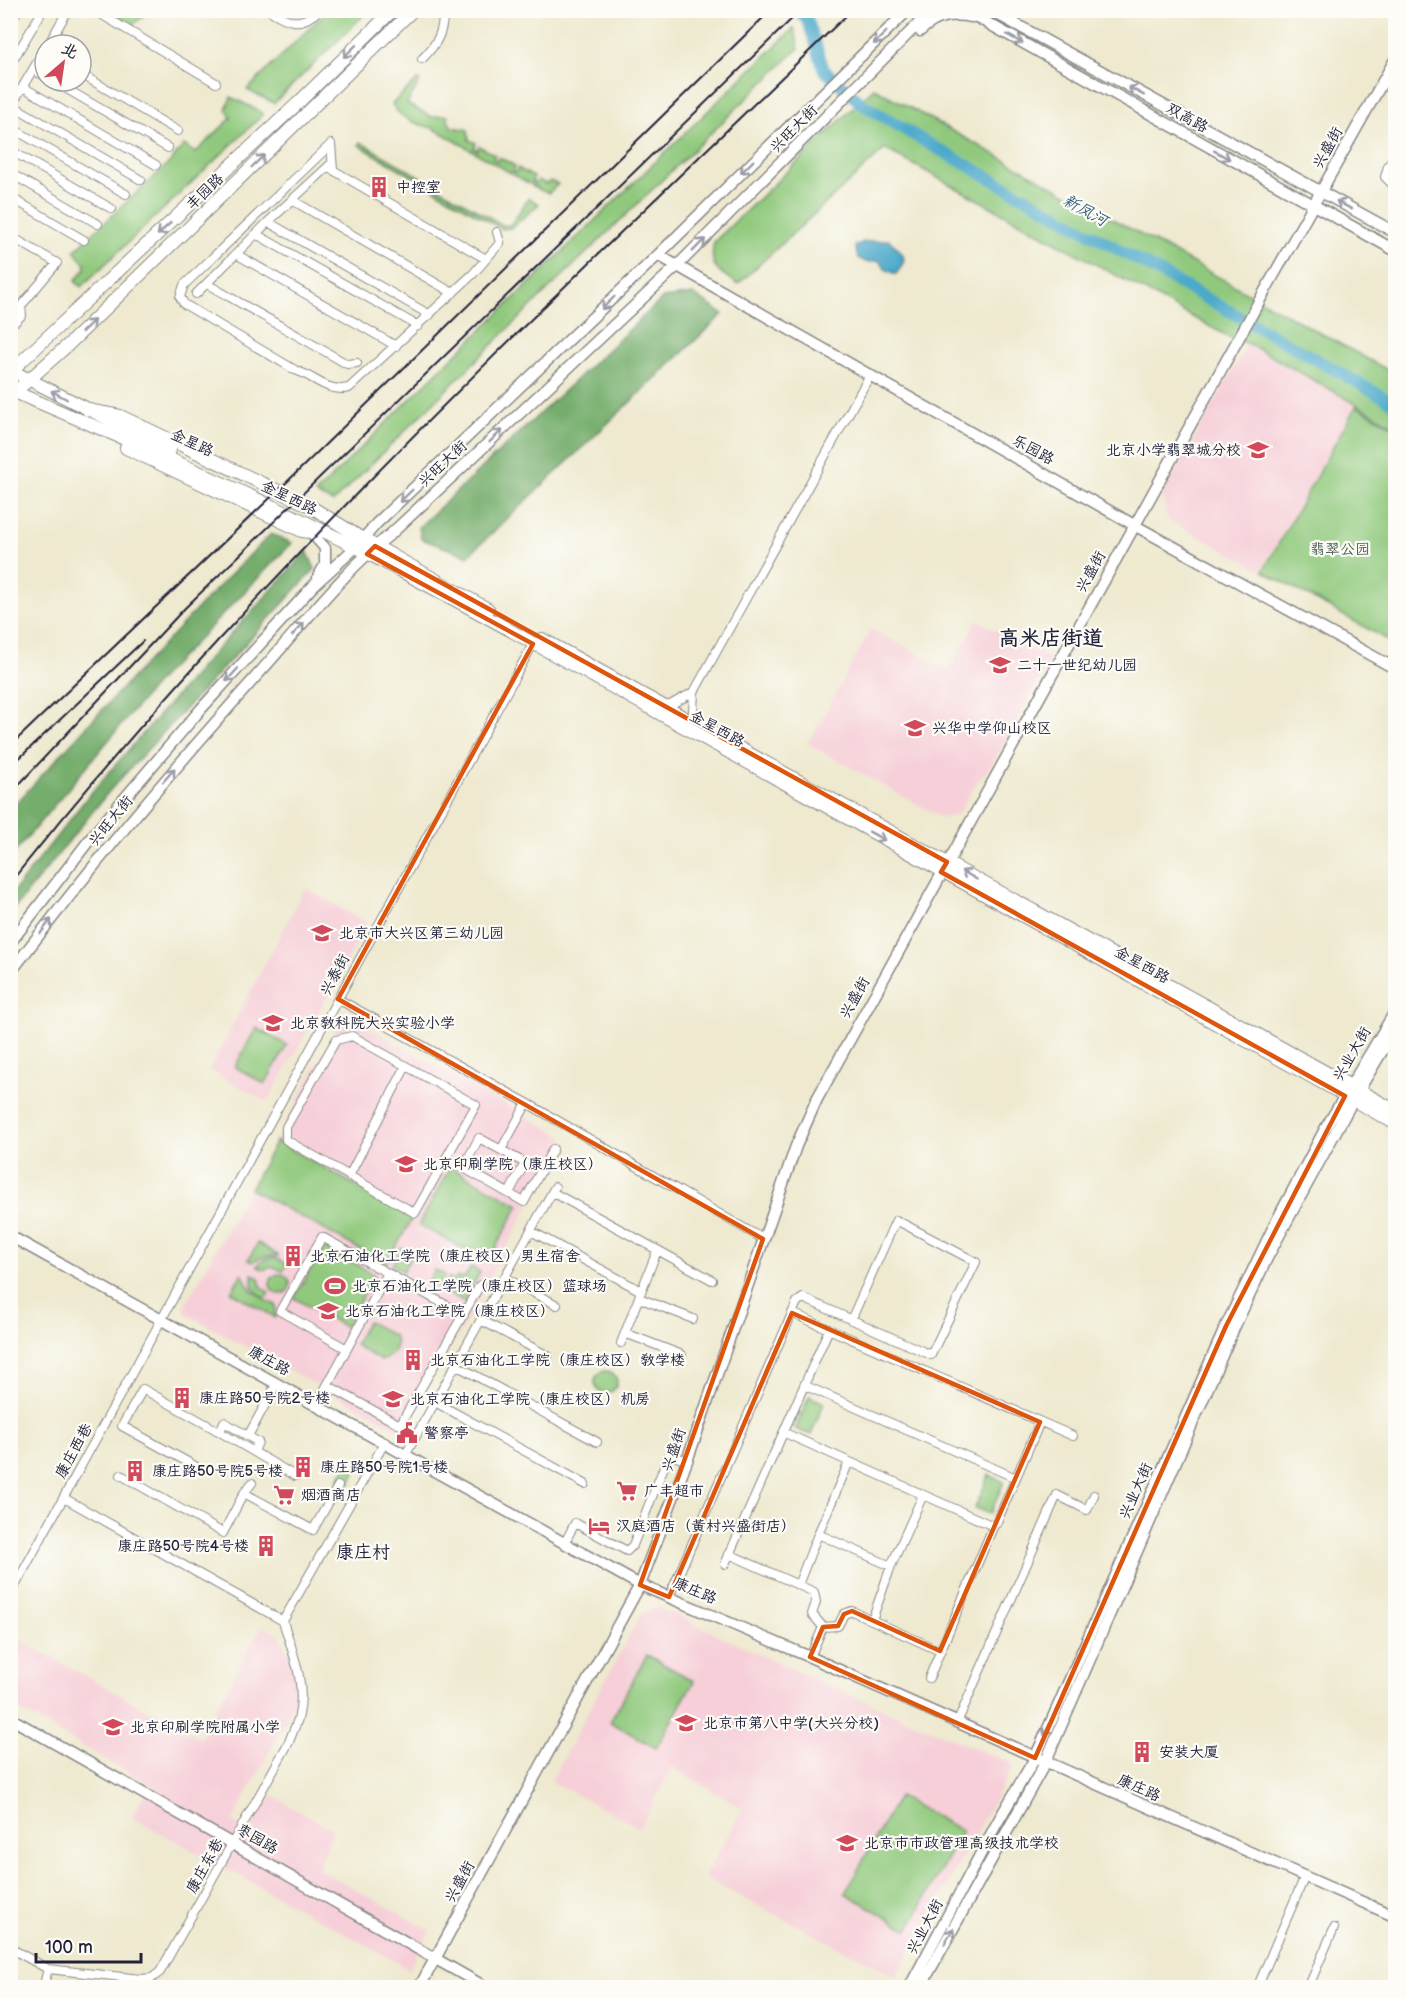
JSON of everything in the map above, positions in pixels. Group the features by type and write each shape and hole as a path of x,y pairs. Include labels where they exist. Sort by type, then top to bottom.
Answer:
{"main road":[{"name":"丰园路","path":"11,371 297,104 393,10"},
{"name":"丰园路","path":"13,391 30,381 413,10"},
{"path":"56,330 55,340 59,347 64,348"},
{"path":"11,371 88,410 120,416 308,505 365,547"},
{"name":"金星西路","path":"13,391 155,452 329,534 365,547 702,727 944,867"},
{"path":"65,414 122,446 302,531 329,534"},
{"name":"金星西路","path":"365,547 533,644 944,867 1352,1093 1395,1111"},
{"name":"金星西路","path":"1352,1093 1395,1124"}],"street":[{"path":"10,65 43,10"},
{"path":"55,33 68,10"},
{"path":"94,10 216,83"},
{"path":"269,10 287,21 298,22 309,19 319,10"},
{"path":"422,59 440,36 443,10"},
{"name":"兴旺大街","path":"10,973 67,897 155,791 352,568 365,547 908,10"},
{"name":"双高路","path":"964,10 1395,251"},
{"name":"双高路","path":"990,10 1395,233"},
{"path":"1001,10 1030,33"},
{"name":"兴旺大街","path":"10,943 94,834 201,709 314,585 365,547 677,266 929,12"},
{"path":"880,63 928,24 939,18 956,14 978,18"},
{"name":"兴盛街","path":"419,1988 640,1584 687,1461 796,1146 816,1099 1395,58"},
{"path":"33,70 11,106 141,180"},
{"path":"93,81 178,131"},
{"path":"22,87 156,165"},
{"path":"74,93 168,148"},
{"path":"10,127 126,194"},
{"path":"486,259 333,170 331,144 184,285 180,297 184,304 192,309 331,389 349,388 453,294 486,259 500,243 497,232"},
{"path":"10,150 112,209"},
{"path":"1395,153 1385,177 1395,188"},
{"path":"196,294 268,222 331,164"},
{"path":"10,173 98,224"},
{"path":"10,197 84,240"},
{"path":"292,200 453,294"},
{"path":"268,222 430,315"},
{"path":"256,234 418,326"},
{"path":"10,236 57,263 21,306 22,315 16,321 10,322"},
{"path":"236,254 396,346"},
{"name":"乐园路","path":"658,255 1134,525 1395,669"},
{"path":"207,284 347,364 357,363"},
{"path":"702,727 693,711 694,692 870,375"},
{"path":"289,514 311,531 325,548 325,565 314,585"},
{"name":"兴泰街","path":"162,1320 533,644"},
{"path":"660,705 670,705 694,692"},
{"path":"338,999 526,1103 763,1239"},
{"name":"兴业大街","path":"920,1988 1040,1760 1234,1328 1395,1010"},
{"name":"兴业大街","path":"1352,1093 1395,1028"},
{"path":"352,1036 476,1105 446,1158 415,1214 286,1140 286,1126 336,1040 352,1036"},
{"path":"349,1176 406,1066"},
{"path":"501,1150 526,1103"},
{"path":"463,1168 479,1138 525,1163 509,1193"},
{"path":"446,1158 524,1202 553,1149"},
{"path":"406,1454 554,1190 657,1251 712,1280"},
{"path":"669,1597 797,1302 803,1298 851,1320 931,1355 976,1262 896,1220 851,1320"},
{"path":"531,1231 640,1294 693,1318"},
{"name":"康庄路","path":"10,1236 640,1584 810,1657 1395,1917"},
{"path":"347,1349 280,1311 322,1237 464,1315"},
{"path":"621,1343 657,1251"},
{"path":"317,1404 388,1273"},
{"path":"505,1278 557,1305"},
{"path":"327,1385 400,1425 480,1285"},
{"path":"792,1313 1073,1436"},
{"name":"康庄西巷","path":"10,1595 162,1320"},
{"path":"481,1320 548,1356"},
{"path":"725,1564 829,1329"},
{"path":"625,1333 682,1355"},
{"path":"456,1365 597,1442"},
{"path":"248,1436 277,1383"},
{"path":"804,1385 1016,1478"},
{"path":"195,1466 122,1426 143,1389 295,1476"},
{"path":"435,1402 585,1484"},
{"path":"220,1432 224,1422 258,1442 254,1452"},
{"path":"929,1678 1040,1422"},
{"path":"784,1431 994,1525"},
{"path":"64,1498 283,1621 385,1442"},
{"path":"565,1542 575,1523 627,1551 633,1545 669,1454 687,1461"},
{"path":"798,1585 849,1462"},
{"path":"121,1475 223,1533 244,1492 252,1482"},
{"path":"244,1492 313,1530 338,1486"},
{"path":"872,1620 891,1566 923,1494"},
{"path":"957,1723 1057,1495 1087,1510 1094,1495"},
{"path":"818,1534 891,1566"},
{"path":"729,1554 814,1592 816,1602 812,1614 823,1627"},
{"path":"823,1627 838,1626 844,1614 852,1611 940,1651"},
{"name":"康庄东巷","path":"48,1969 141,1980 152,1978 160,1972 289,1742 299,1716 302,1691 283,1621"},
{"path":"810,1657 823,1627"},
{"name":"枣园路","path":"10,1718 487,1988"},
{"name":"兴业大街","path":"909,1988 997,1823 1040,1760"},
{"path":"1257,1988 1305,1876"},
{"path":"1308,1988 1334,1928"},
{"path":"10,1948 48,1969 43,1988"}],"highlighted area":[{"path":"375,546 947,862 941,872 1345,1096 1226,1326 1035,1758 810,1657 823,1627 838,1626 844,1614 852,1611 940,1651 1040,1422 792,1313 669,1597 640,1585 763,1239 338,999 533,644 367,554"}],"shaded area":[{"name":"北京小学翡翠城分校","path":"1247,344 1355,405 1261,570 1168,520 1162,496"},
{"name":"兴华中学仰山校区","path":"977,620 1051,659 992,764 977,782 958,814 943,818 808,744 871,629 949,670"},
{"name":"北京教科院大兴实验小学","path":"305,888 367,923 267,1102 209,1070"},
{"path":"354,1020 565,1138 467,1320 400,1430 186,1314 184,1308 337,1029"},
{"name":"北京市市政管理高级技术学校","path":"658,1607 813,1679 1014,1765 896,1976 704,1878 743,1808 672,1767 640,1828 551,1781 641,1614"},
{"path":"261,1627 277,1632 298,1670 302,1691 232,1822 255,1834 253,1823 269,1794 333,1830 318,1869 430,1930 409,1969 132,1817 150,1785 11,1705 11,1635 200,1739"}],"green space":[{"path":"150,10 131,26 104,11"},
{"path":"328,10 368,11 274,103 247,90"},
{"path":"794,28 799,48 518,319 333,502 315,494 413,396"},
{"path":"418,79 420,81 407,104 432,117 448,116 452,127 468,130 469,140 476,143 474,148 477,150 479,146 495,155 493,158 497,161 499,157 515,166 513,171 516,172 518,168 534,177 532,181 536,184 538,180 546,184 550,181 558,184 549,193 542,191 433,128 404,117 392,104"},
{"path":"874,88 1395,374 1395,426 1251,345 1229,337 885,149 738,284 720,272 714,264 714,242"},
{"path":"231,97 263,115 81,287 75,281 85,269 85,264 74,251 171,161 184,145 195,153 231,118 226,109"},
{"path":"360,142 501,224 507,226 511,224 529,198 539,204 511,228 502,229 362,147 359,145"},
{"path":"693,294 723,314 468,556 421,539 419,527 663,298"},
{"name":"翡翠公园","path":"1356,406 1395,428 1395,644 1263,571"},
{"path":"271,534 292,543 158,681 11,857 11,809 172,636"},
{"path":"307,551 315,569 111,789 11,913 11,895 89,795"},
{"path":"256,1028 287,1045 265,1084 235,1067"},
{"path":"276,1141 413,1217 386,1264 250,1189"},
{"path":"450,1167 519,1205 488,1262 419,1225"},
{"path":"258,1243 279,1256 265,1256 253,1262 248,1260"},
{"name":"北京石油化工学院（康庄校区）篮球场","path":"324,1246 375,1275 345,1327 294,1298"},
{"path":"401,1248 412,1254 403,1271 392,1265"},
{"path":"270,1258 287,1264 283,1271 271,1266 264,1270 257,1266 263,1260"},
{"path":"471,1267 480,1272 465,1302 442,1290 449,1277 454,1280 457,1277 465,1277"},
{"path":"435,1270 445,1275 439,1287 428,1282"},
{"path":"242,1273 250,1289 265,1299 252,1287 252,1274 259,1278 261,1286 269,1293 265,1300 276,1305 276,1318 231,1292"},
{"path":"280,1274 287,1277 290,1284 287,1291 280,1294 273,1291 270,1284 273,1277"},
{"path":"367,1321 394,1336 396,1340 394,1351 381,1361 355,1345"},
{"path":"606,1371 614,1374 617,1382 614,1390 606,1393 598,1390 595,1382 598,1374"},
{"path":"809,1396 824,1403 811,1435 795,1429"},
{"path":"346,1466 355,1473 350,1483 346,1484 338,1479"},
{"path":"989,1475 1004,1482 990,1514 975,1508"},
{"path":"647,1655 694,1681 656,1748 610,1722"},
{"path":"899,1796 962,1831 908,1930 845,1893"}],"water":[{"path":"889,240 901,252 904,259 896,274 885,269 880,261 866,262 858,258 855,246 864,242"}],"waterway":[{"name":"新凤河","path":"797,10 808,21 824,70 862,104 929,144 1396,404"}],"railway":[{"path":"10,746 290,479 771,10"},
{"path":"10,794 185,608 801,10"},
{"path":"10,883 107,766 207,652 310,542 524,326 852,10"},
{"path":"10,767 143,641"}],"place":[{"name":"中控室","path":"379,187"},
{"name":"北京小学翡翠城分校","path":"1258,450"},
{"name":"二十一世纪幼儿园","path":"1000,665"},
{"name":"兴华中学仰山校区","path":"915,728"},
{"name":"北京市大兴区第三幼儿园","path":"322,933"},
{"name":"北京教科院大兴实验小学","path":"273,1023"},
{"name":"北京印刷学院（康庄校区）","path":"406,1164"},
{"name":"北京石油化工学院（康庄校区）男生宿舍","path":"293,1256"},
{"name":"北京石油化工学院（康庄校区）篮球场","path":"335,1286"},
{"name":"北京石油化工学院（康庄校区）","path":"328,1311"},
{"name":"北京石油化工学院（康庄校区）教学楼","path":"413,1360"},
{"name":"康庄路50号院2号楼","path":"182,1398"},
{"name":"北京石油化工学院（康庄校区）机房","path":"393,1399"},
{"name":"警察亭","path":"407,1433"},
{"name":"康庄路50号院1号楼","path":"303,1467"},
{"name":"康庄路50号院5号楼","path":"135,1471"},
{"name":"广丰超市","path":"627,1491"},
{"name":"烟酒商店","path":"284,1495"},
{"name":"汉庭酒店（黄村兴盛街店）","path":"599,1526"},
{"name":"康庄路50号院4号楼","path":"266,1546"},
{"name":"北京市第八中学(大兴分校)","path":"686,1723"},
{"name":"北京印刷学院附属小学","path":"113,1727"},
{"name":"安装大厦","path":"1142,1752"},
{"name":"北京市市政管理高级技术学校","path":"847,1843"}],"district":[{"name":"高米店街道","path":"1051,638"},
{"name":"康庄村","path":"363,1552"}]}
